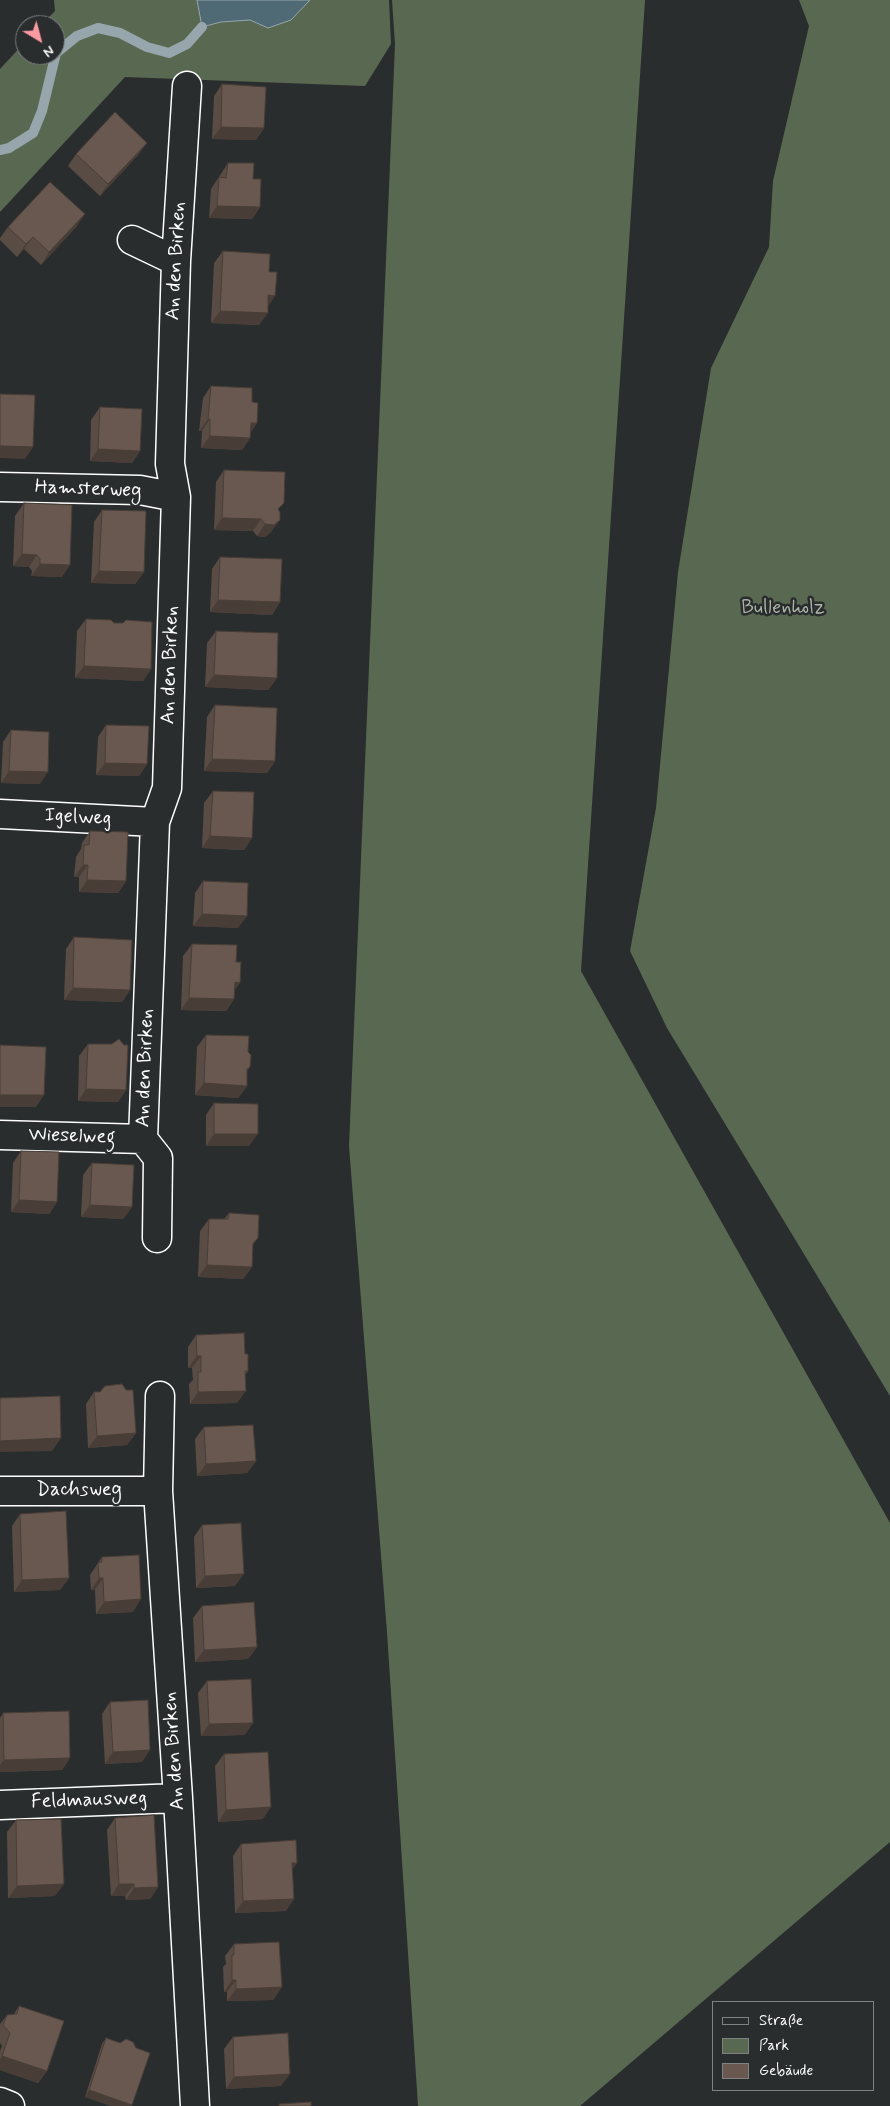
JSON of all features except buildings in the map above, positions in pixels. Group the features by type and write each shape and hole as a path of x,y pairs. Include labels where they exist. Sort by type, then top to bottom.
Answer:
{"street":[{"name":"An den Birken","path":"157,1238 158,1158 143,1139 156,822 167,788 176,497 170,464 176,261 187,86"},
{"path":"132,240 176,261"},
{"name":"Hamsterweg","path":"0,487 140,490 176,497"},
{"name":"Igelweg","path":"0,814 156,822"},
{"name":"Wieselweg","path":"0,1135 143,1139"},
{"name":"An den Birken","path":"160,1396 158,1490 195,2106"},
{"name":"Dachsweg","path":"0,1492 158,1490"},
{"name":"Feldmausweg","path":"0,1805 178,1798"},
{"path":"0,2102 10,2106"}],"green space":[{"path":"54,0 389,0 391,44 365,86 125,77 0,212 0,69 15,53 15,65 65,65 65,15 51,15 55,11"},
{"path":"392,0 645,0 581,971 890,1523 890,1842 580,2106 418,2106 387,1632 349,1146 395,44"},
{"name":"Bullenholz","path":"799,0 890,0 890,1396 667,1028 630,951 656,808 678,572 711,368 769,247 773,181 809,26"}],"water":[{"path":"197,0 310,0 291,20 268,28 250,20 221,22 202,27"}],"waterway":[{"path":"0,150 9,148 33,133 42,111 56,53 77,36 98,28 120,33 147,47 169,53 187,44 202,27"}]}
